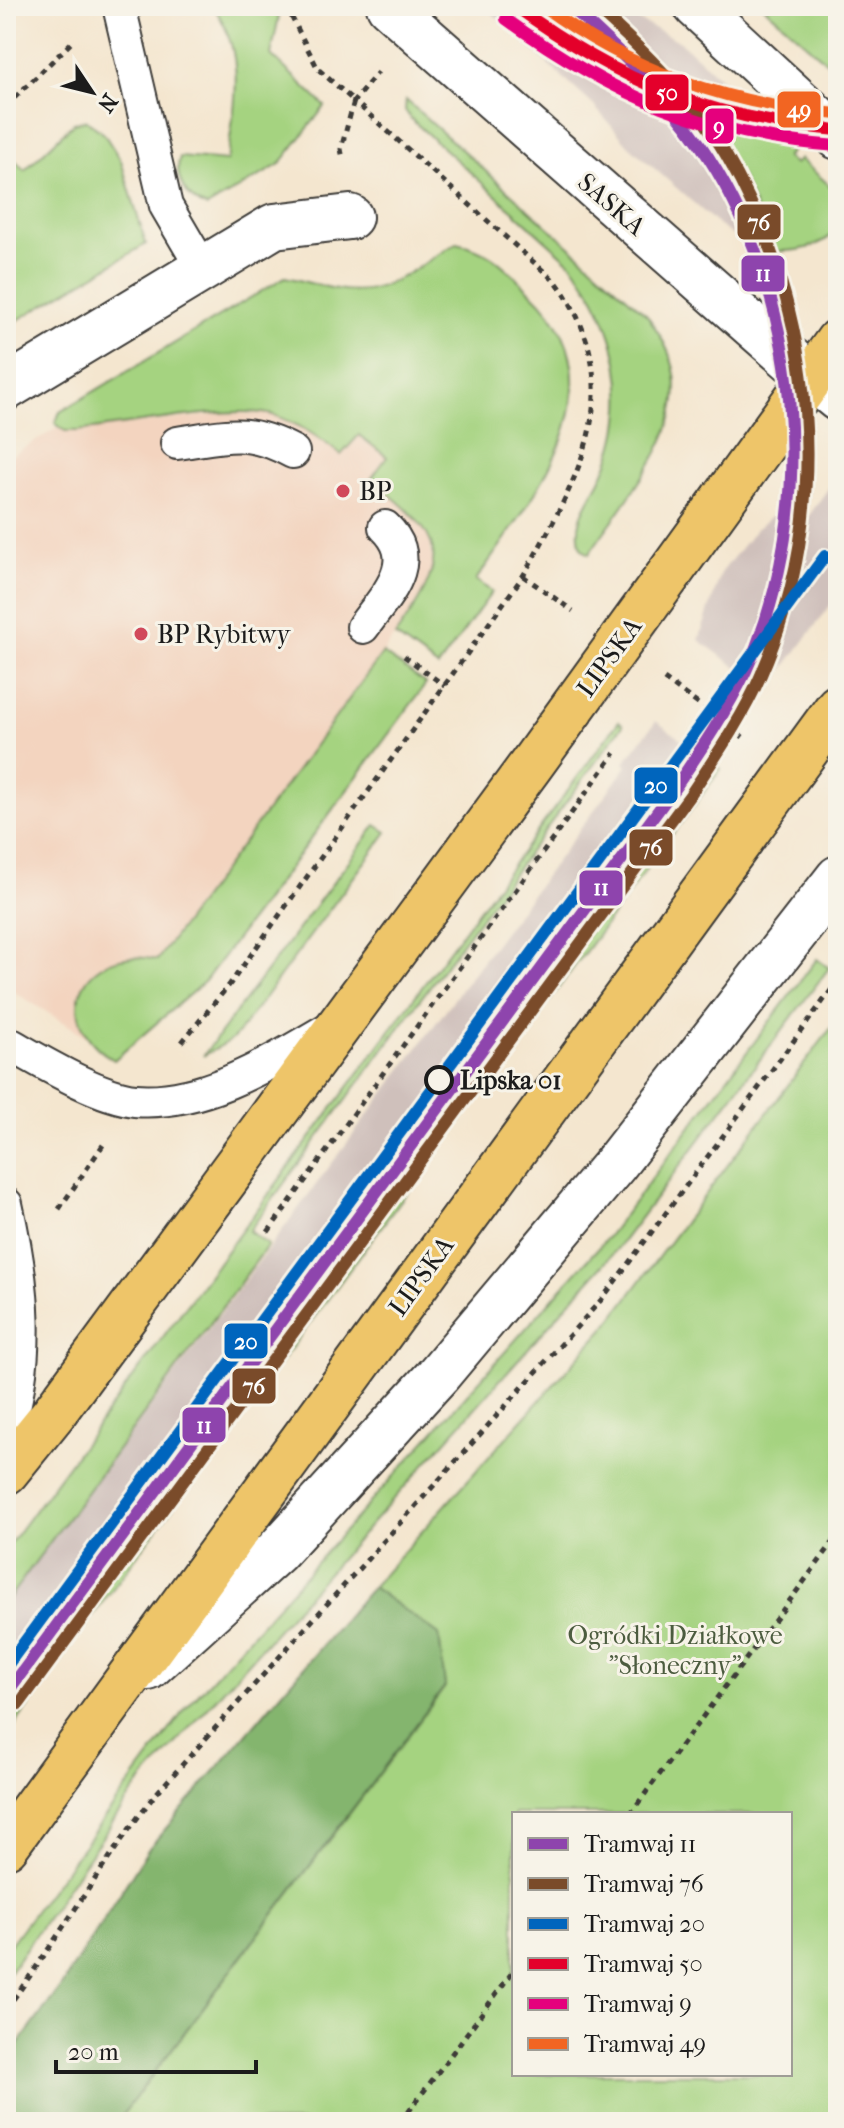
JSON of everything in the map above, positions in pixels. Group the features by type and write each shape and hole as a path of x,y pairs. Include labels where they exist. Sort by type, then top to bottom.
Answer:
{"main road":[{"name":"LIPSKA","path":"6,1472 344,1019 825,388 838,341"},
{"name":"LIPSKA","path":"6,1846 838,707"}],"street":[{"name":"SASKA","path":"389,6 825,388"},
{"path":"696,6 838,137"},
{"path":"6,388 274,226 350,217"},
{"path":"119,1694 276,1552 438,1375 616,1163 838,878"}],"lane":[{"path":"119,6 166,206 203,269"},
{"path":"177,443 245,433 267,438 293,452"},
{"path":"363,627 401,572 400,546 385,527"},
{"path":"6,1042 104,1091 135,1100 178,1096 219,1086 344,1019"},
{"path":"6,1204 21,1267 25,1318 22,1369 6,1436"}],"path":[{"path":"286,6 318,69 354,101 341,149"},
{"path":"6,106 78,36"},
{"path":"8,88 15,97"},
{"path":"523,576 562,604"},
{"path":"659,675 750,741"},
{"path":"658,694 667,681"},
{"path":"268,1232 622,744"},
{"path":"6,2009 60,1936 126,1833 154,1796 602,1299 838,981"},
{"path":"57,1213 108,1138"},
{"path":"631,1812 838,1536"},
{"path":"401,2122 512,1973"}],"shaded area":[{"path":"484,6 610,6 679,41 791,142 731,133 727,155 752,198 778,259 745,244 722,228 629,146 593,105"},
{"name":"BP Rybitwy","path":"222,414 270,414 310,430 341,455 359,435 388,457 371,479 416,515 428,533 433,566 430,581 383,653 157,961 143,957 78,1016 89,1038 6,987 6,459 59,427 78,431"},
{"path":"838,479 838,595 768,690 699,640 721,573 756,529 808,486 805,521"},
{"path":"656,721 714,763 6,1718 6,1602 627,766 624,763"}],"green space":[{"path":"213,6 268,6 279,16 271,55 325,106 280,164 207,207 193,199 183,187 178,165 180,157 227,161 235,101 235,62 224,25"},
{"path":"763,6 838,6 838,72"},
{"path":"406,100 647,315 668,351 675,375 675,398 670,422 633,492 589,554 581,548 581,518 603,474 619,419 618,364 601,312 572,264 411,119 405,110"},
{"path":"86,120 104,134 121,161 146,244 6,327 6,152 25,170 74,123"},
{"path":"708,127 779,141 791,152 786,157 795,164 800,159 838,193 838,229 825,240 809,247 775,251 741,177"},
{"path":"457,243 498,261 531,292 559,327 572,364 572,402 562,440 544,478 476,580 492,592 438,667 395,636 426,586 433,550 427,534 415,518 371,479 387,457 359,435 341,455 292,423 256,412 206,414 78,431 65,431 55,423 60,412 285,277 336,289 367,290 402,277"},
{"path":"383,653 426,684 205,981 114,1060 93,1043 82,1025 78,1006 82,988 93,973 110,962 131,957 157,960"},
{"path":"619,721 623,725 249,1231 268,1245 6,1602 6,1549"},
{"path":"714,763 721,769 68,1649 6,1738 6,1718"},
{"path":"376,825 387,832 242,1028 233,1039 203,1056"},
{"path":"817,959 829,968 617,1249 136,1788 6,1977 6,1950 186,1708 606,1239"},
{"name":"Ogródki Działkowe \"Słoneczny\"","path":"838,1019 838,2122 117,2122 445,1687 439,1635 372,1587 608,1324"},
{"path":"372,1587 439,1635 445,1686 117,2122 6,2122 6,2061 60,1988 149,1848"}],"tram line":[{"name":"50","path":"515,6 591,56 667,92 748,117 838,130"},
{"name":"49","path":"542,6 611,49 682,81 758,102 838,114"},
{"name":"11","path":"6,1694 677,785 739,686 770,607 785,539 791,470 789,401 779,332 760,265 734,202 699,143 638,71 570,6"},
{"name":"76","path":"19,1704 690,795 754,691 784,611 799,545 806,478 805,411 796,344 780,279 757,215 713,134 666,76 594,6"},
{"name":"9","path":"506,19 584,70 662,107 745,133 837,146"},
{"name":"20","path":"6,1667 825,556"}],"place":[{"name":"BP","path":"343,491"},
{"name":"BP Rybitwy","path":"141,634"},
{"name":"Lipska 01","path":"439,1080"}]}
